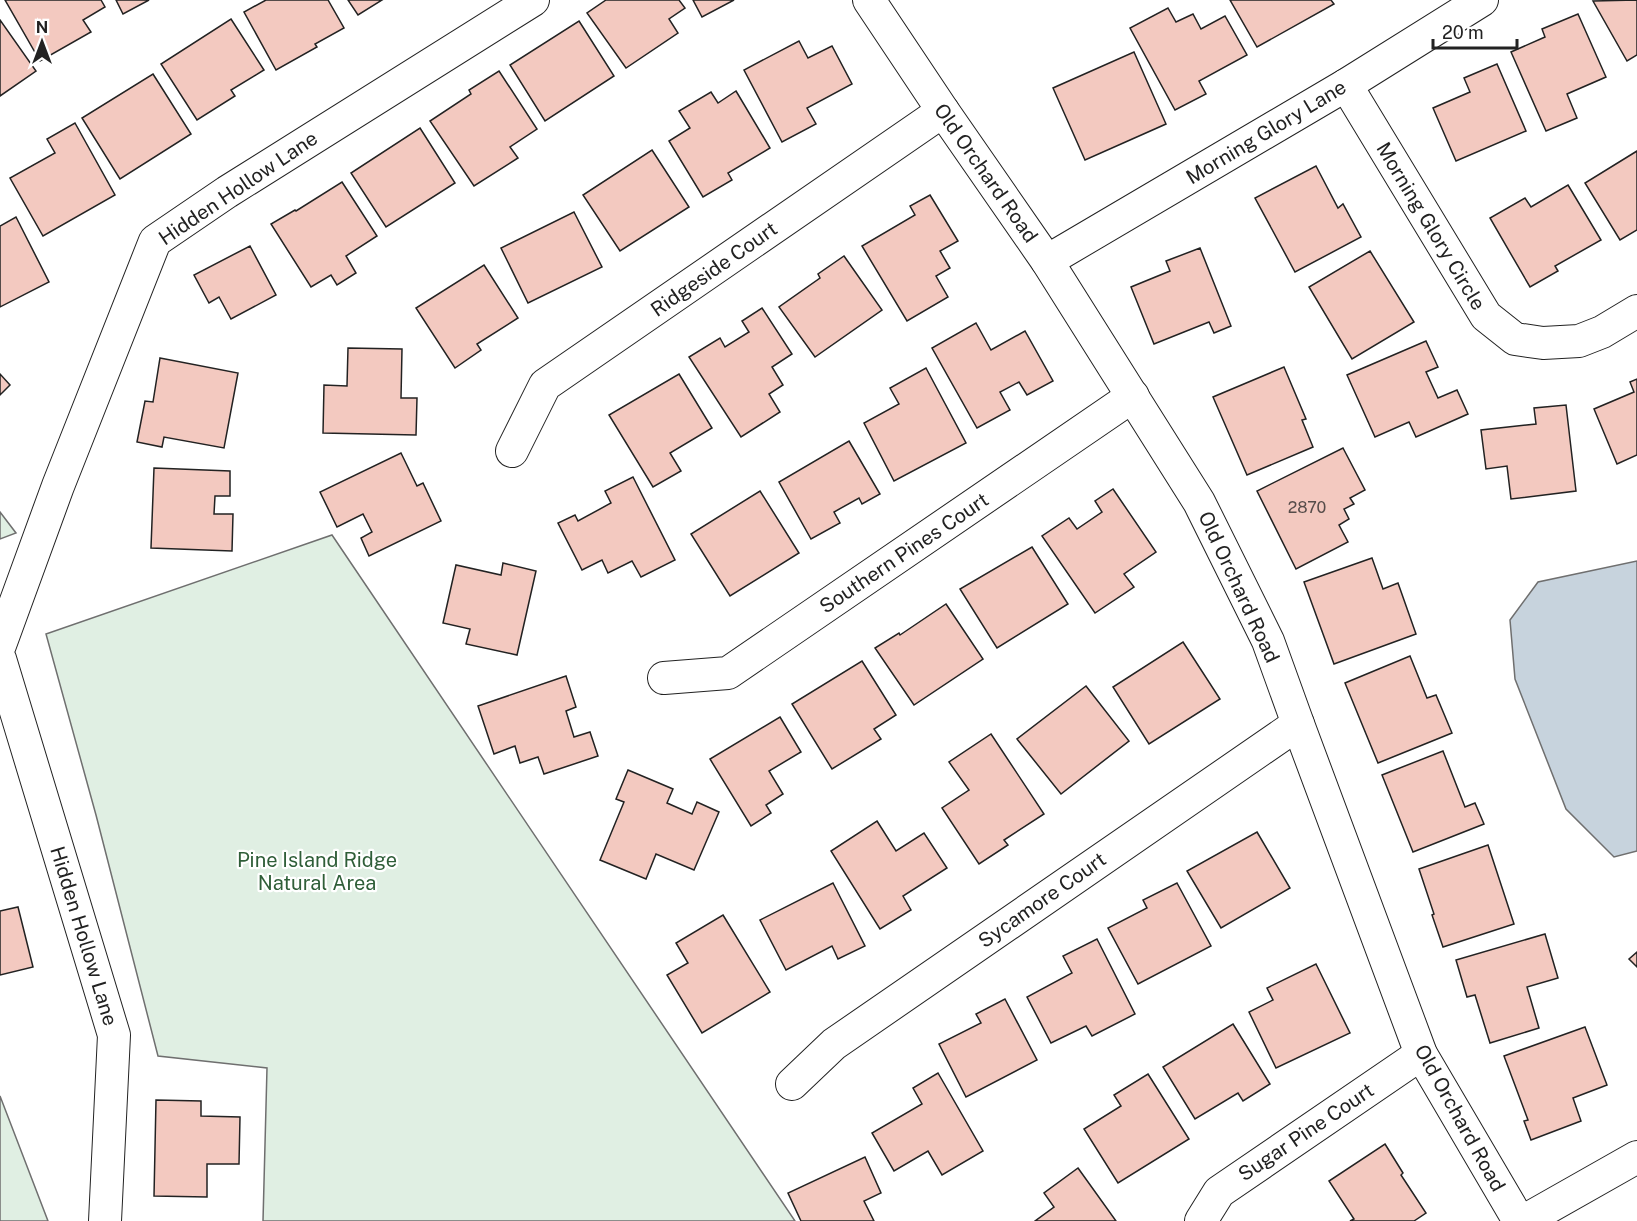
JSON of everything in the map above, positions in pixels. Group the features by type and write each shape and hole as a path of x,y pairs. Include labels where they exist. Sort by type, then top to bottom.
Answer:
{"street":[{"name":"Hidden Hollow Lane","path":"0,645 58,486 155,241 236,185 533,0"},
{"name":"Old Orchard Road","path":"869,0 1047,261 1199,502 1268,641 1421,1054 1519,1221"},
{"name":"Morning Glory Lane","path":"1047,261 1346,85 1482,0"},
{"name":"Morning Glory Circle","path":"1346,85 1486,316 1515,339 1543,343 1579,341 1602,332 1637,311"},
{"name":"Ridgeside Court","path":"512,451 546,385 943,111"},
{"name":"Southern Pines Court","path":"664,678 728,673 1133,396"},
{"name":"Hidden Hollow Lane","path":"0,659 114,1035 105,1221"},
{"name":"Sycamore Court","path":"792,1084 834,1044 1298,724"},
{"name":"Sugar Pine Court","path":"1201,1221 1219,1192 1421,1054"},
{"path":"1524,1221 1637,1157"}],"green space":[{"path":"0,512 16,533 0,539"},
{"name":"Pine Island Ridge Natural Area","path":"332,535 795,1221 263,1221 267,1068 158,1056 96,815 46,634"},
{"path":"0,1096 48,1221 0,1221"}],"shaded area":[{"path":"1637,561 1637,851 1614,857 1566,809 1515,679 1510,620 1538,582"}],"building":[{"path":"5,0 101,0 105,7 83,20 91,32 40,61"},
{"path":"116,0 149,0 123,14"},
{"path":"266,0 328,0 344,28 315,44 317,47 276,70 244,12"},
{"path":"348,0 382,0 358,15"},
{"path":"606,0 679,0 685,8 669,19 678,33 626,68 587,13"},
{"path":"693,0 734,0 702,17"},
{"path":"1230,0 1331,0 1334,4 1257,47"},
{"path":"1637,0 1637,55 1627,61 1593,1"},
{"path":"1168,8 1176,22 1193,14 1201,29 1225,16 1247,55 1199,81 1206,94 1175,110 1130,28"},
{"path":"1578,14 1606,77 1567,94 1577,118 1546,131 1511,52 1545,37 1542,29"},
{"path":"231,19 264,70 231,90 235,96 197,120 161,64"},
{"path":"0,20 36,71 0,96"},
{"path":"579,21 614,76 545,121 510,65"},
{"path":"799,41 808,58 832,46 852,84 807,108 816,124 782,142 744,70"},
{"path":"1134,52 1166,124 1085,160 1053,88"},
{"path":"1497,64 1526,131 1456,161 1433,108 1470,92 1464,78"},
{"path":"499,71 537,129 510,147 518,158 474,186 430,121 471,94 469,90"},
{"path":"153,74 191,134 120,179 82,118"},
{"path":"736,91 770,148 728,173 732,180 703,197 669,141 690,128 679,111 711,92 718,103"},
{"path":"75,123 115,195 43,236 10,178 55,153 47,139"},
{"path":"420,128 455,183 386,227 351,173"},
{"path":"652,150 689,207 620,251 583,195"},
{"path":"1637,151 1637,230 1620,240 1585,183"},
{"path":"1316,166 1338,208 1343,204 1361,237 1295,272 1255,198"},
{"path":"342,182 377,236 346,256 356,273 337,285 331,275 311,287 271,224"},
{"path":"1568,185 1601,240 1555,266 1558,271 1530,287 1490,218 1525,198 1531,207"},
{"path":"930,195 958,241 940,251 950,268 936,276 948,297 907,321 862,246 915,215 910,206"},
{"path":"574,212 602,267 528,303 501,248"},
{"path":"16,217 49,282 0,307 0,226"},
{"path":"250,246 276,295 231,319 219,297 209,303 194,275"},
{"path":"1200,248 1231,326 1214,333 1209,322 1154,344 1131,287 1170,271 1166,261"},
{"path":"1370,251 1414,322 1352,359 1309,287"},
{"path":"844,256 882,310 815,357 779,307 820,278 818,274"},
{"path":"484,265 518,318 477,344 481,350 455,368 416,308"},
{"path":"762,308 792,354 772,367 783,385 769,394 780,412 741,437 689,357 720,338 725,347 749,332 742,321"},
{"path":"976,323 991,350 1025,331 1053,381 1027,395 1019,382 1000,392 1010,410 977,428 932,348"},
{"path":"1426,341 1438,367 1426,372 1438,398 1457,390 1468,414 1416,437 1409,422 1375,437 1347,375"},
{"path":"348,348 402,349 401,398 417,398 416,435 323,433 324,385 347,386"},
{"path":"160,358 238,373 224,448 164,437 162,447 137,442 145,401 153,402"},
{"path":"1284,367 1306,419 1302,420 1313,447 1247,475 1213,397"},
{"path":"926,368 966,443 894,481 864,423 899,404 890,388"},
{"path":"0,374 10,385 0,395"},
{"path":"679,374 712,428 670,453 681,471 653,487 609,415"},
{"path":"1637,379 1637,455 1617,464 1594,409 1634,392 1630,382"},
{"path":"1566,405 1576,491 1511,499 1507,466 1486,469 1481,430 1536,424 1534,408"},
{"path":"849,441 880,494 862,504 859,498 834,512 840,523 811,539 779,482"},
{"path":"1343,448 1365,490 1350,498 1354,504 1344,509 1349,519 1339,525 1348,542 1296,569 1257,491"},
{"path":"401,453 417,486 423,483 441,521 369,556 361,538 372,532 363,514 337,527 320,492"},
{"path":"154,468 230,471 230,496 215,496 214,514 233,514 232,551 151,548"},
{"path":"633,477 675,560 641,577 632,561 608,573 602,560 582,570 558,523 575,515 578,521 611,503 605,491"},
{"path":"1113,489 1156,552 1124,574 1134,587 1095,613 1042,536 1069,518 1077,529 1102,512 1095,501"},
{"path":"760,491 799,553 730,596 691,534"},
{"path":"1032,547 1068,604 997,648 960,589"},
{"path":"1372,558 1383,589 1398,583 1416,634 1334,664 1304,582"},
{"path":"503,563 536,571 517,655 466,644 470,629 443,623 456,565 501,575"},
{"path":"946,604 983,659 914,705 875,648 899,633 900,635"},
{"path":"1183,642 1220,699 1149,744 1113,687"},
{"path":"1410,656 1427,698 1436,695 1452,733 1378,763 1345,683"},
{"path":"862,661 896,715 874,729 881,739 832,769 792,704"},
{"path":"566,676 576,707 566,711 574,737 590,732 598,756 544,774 538,757 520,763 515,746 494,754 478,706"},
{"path":"1086,686 1129,741 1061,794 1017,739"},
{"path":"780,717 801,752 769,771 783,794 766,805 771,813 751,826 710,759"},
{"path":"991,734 1044,814 1004,840 1008,845 979,864 942,808 969,790 949,762"},
{"path":"1443,751 1465,807 1475,803 1484,824 1413,852 1382,775"},
{"path":"628,770 673,789 667,803 692,814 697,802 719,812 694,870 656,854 646,879 600,860 624,802 616,799"},
{"path":"877,821 896,851 924,833 947,868 903,896 911,910 880,929 831,851"},
{"path":"1257,832 1290,888 1221,928 1187,871"},
{"path":"1488,845 1514,924 1443,947 1419,869"},
{"path":"833,883 865,946 838,959 832,946 786,970 760,920"},
{"path":"1177,883 1211,946 1138,984 1108,928 1147,908 1143,900"},
{"path":"18,907 33,967 0,975 0,911"},
{"path":"723,915 770,992 702,1033 667,975 688,963 676,943"},
{"path":"1545,934 1558,978 1527,987 1539,1028 1490,1043 1475,995 1467,997 1456,960"},
{"path":"1097,939 1135,1014 1092,1036 1086,1026 1051,1043 1027,997 1072,973 1063,956"},
{"path":"1637,952 1637,967 1629,959"},
{"path":"1316,964 1350,1033 1276,1068 1249,1012 1273,1000 1267,988"},
{"path":"1005,999 1037,1060 966,1097 939,1044 981,1023 976,1014"},
{"path":"1233,1024 1270,1084 1243,1101 1238,1093 1195,1119 1163,1067"},
{"path":"1585,1027 1607,1085 1573,1098 1581,1121 1531,1140 1524,1121 1528,1120 1504,1056"},
{"path":"938,1073 983,1151 942,1175 928,1151 894,1171 872,1133 922,1104 913,1088"},
{"path":"1148,1074 1189,1139 1118,1183 1084,1129 1121,1106 1114,1095"},
{"path":"156,1100 201,1101 201,1116 240,1117 239,1164 207,1164 207,1197 154,1196"},
{"path":"1385,1144 1403,1173 1401,1175 1426,1213 1414,1221 1350,1221 1354,1219 1329,1181"},
{"path":"865,1157 881,1193 864,1201 874,1221 801,1221 788,1193"},
{"path":"1078,1168 1116,1221 1035,1221 1054,1207 1044,1193"}]}
